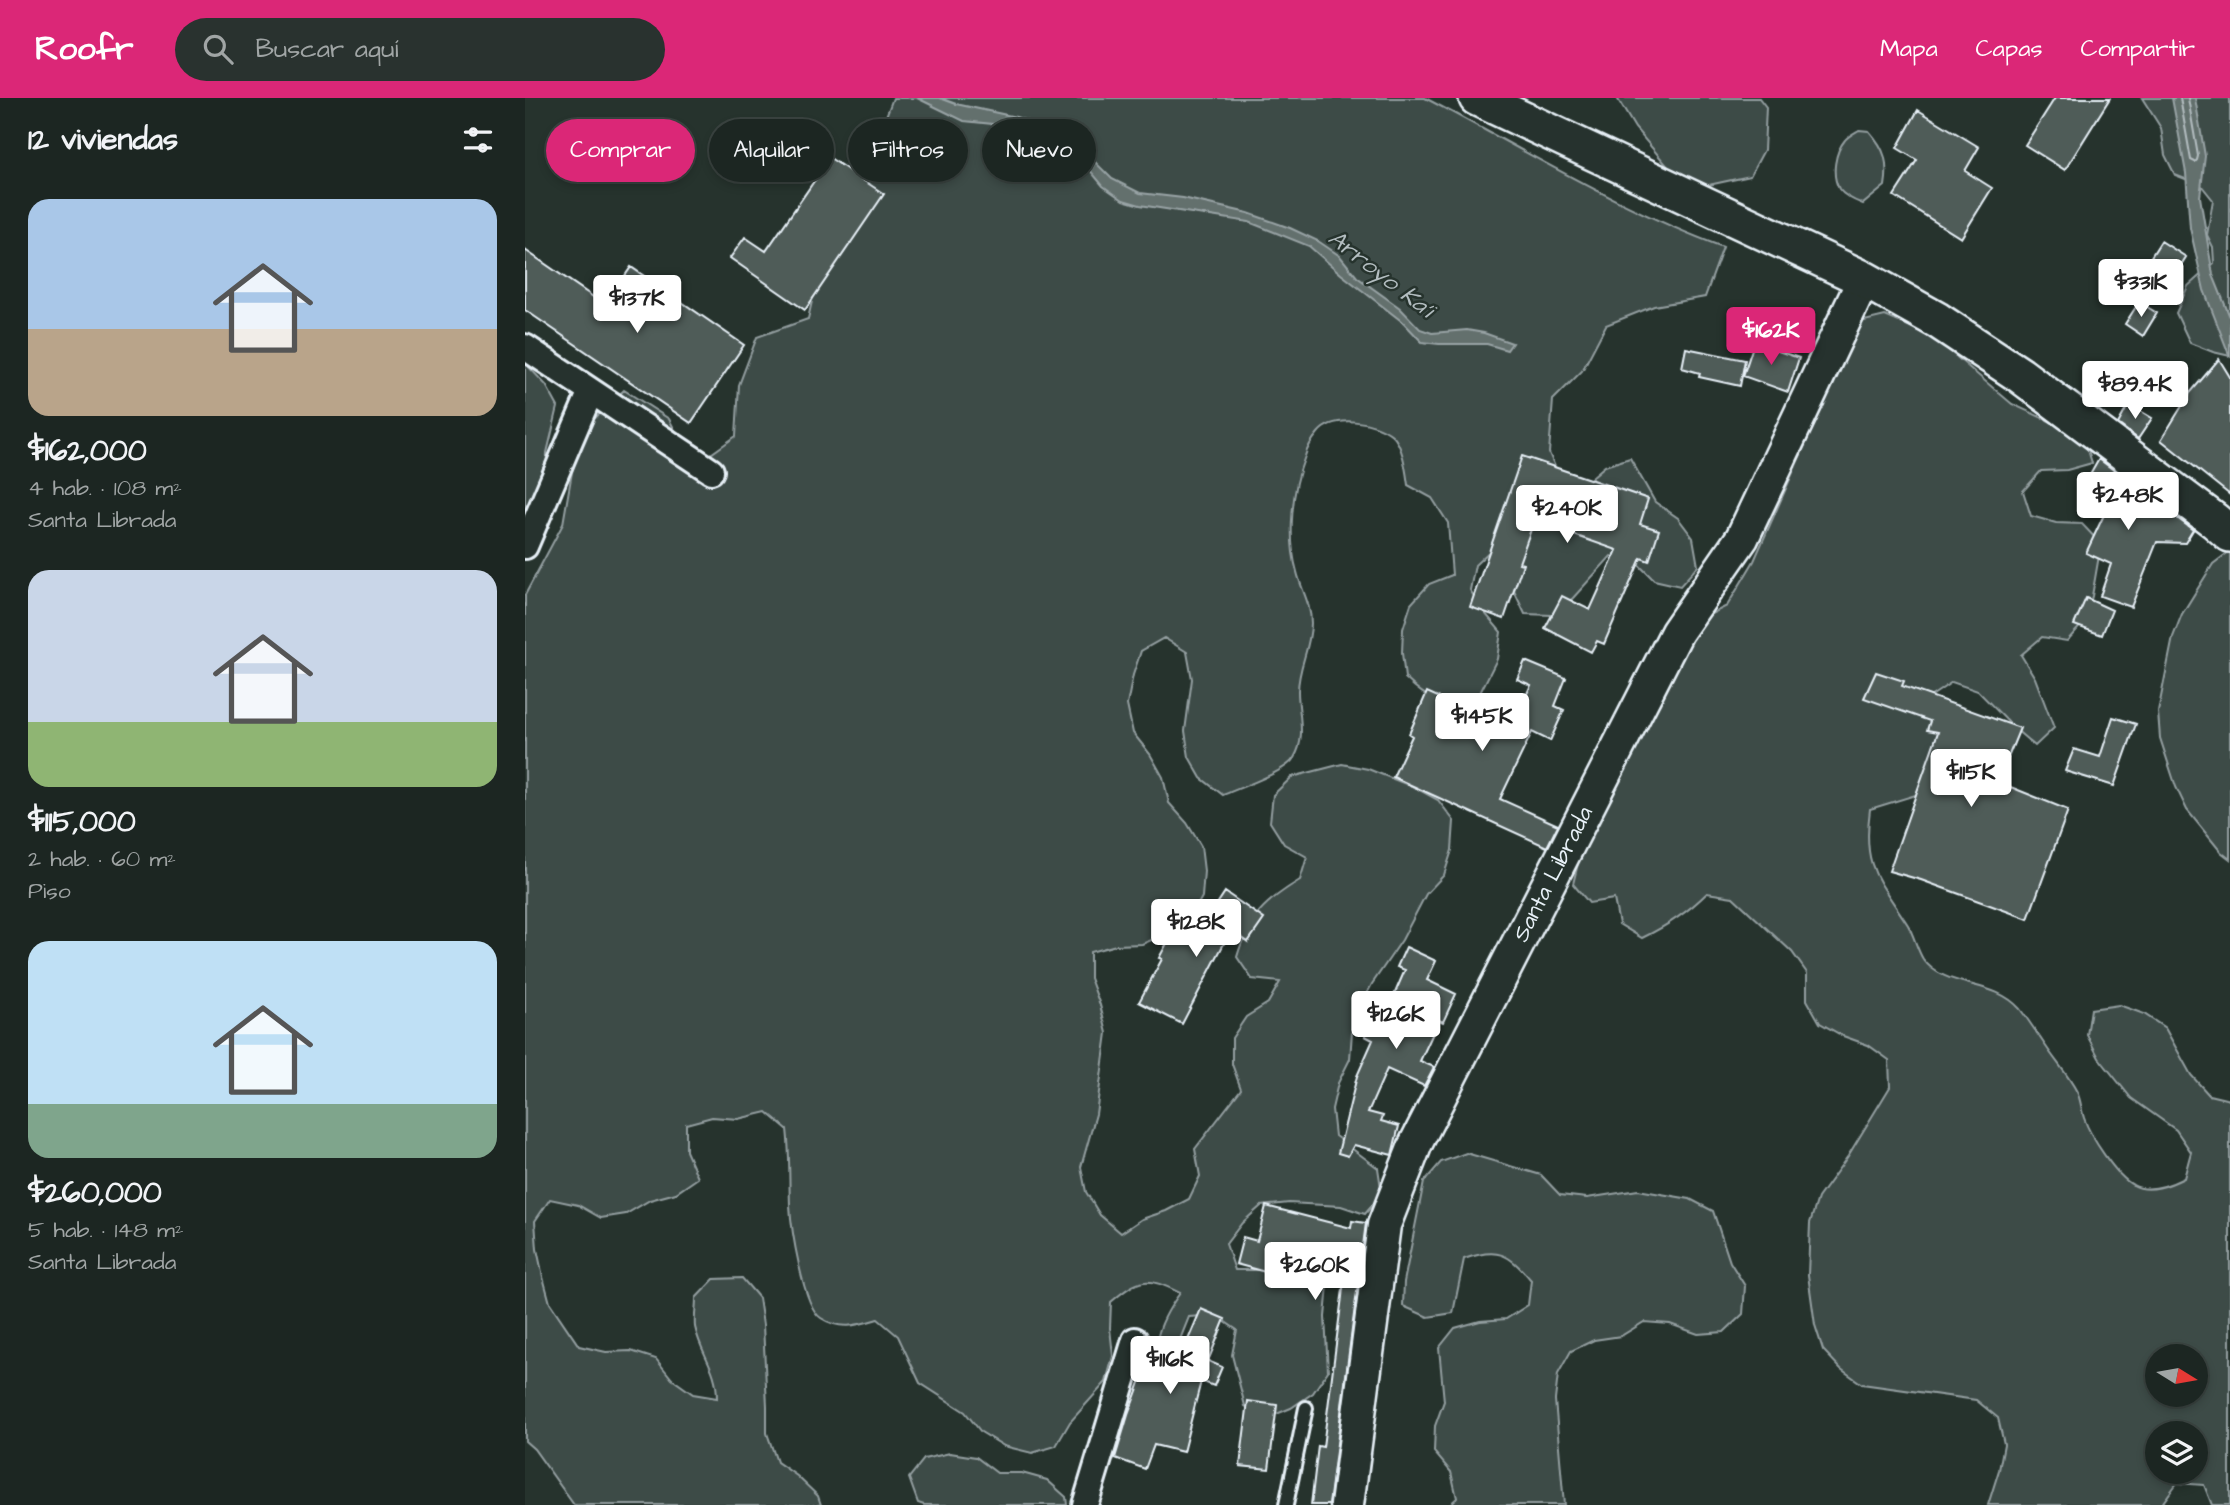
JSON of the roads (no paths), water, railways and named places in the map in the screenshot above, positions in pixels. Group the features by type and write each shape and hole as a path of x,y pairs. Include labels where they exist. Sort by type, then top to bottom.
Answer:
{"main road":[{"path":"1477,98 1864,279 1937,320 2020,375 2230,534"}],"street":[{"name":"Santa Librada","path":"1347,1505 1384,1225 1416,1143 1677,632 1742,538 1864,279"},
{"path":"525,347 711,471"},
{"path":"525,546 591,391"},
{"path":"1086,1505 1135,1340"}],"lane":[{"path":"1286,1505 1306,1408"}],"water":[{"path":"917,98 940,98 1022,119 982,119 982,123 960,119"},
{"path":"2172,98 2195,98 2205,156 2200,197 2213,275 2230,317 2230,357 2204,290 2190,228 2186,173"},
{"path":"1096,163 1112,179 1140,193 1183,198 1248,213 1290,228 1318,241 1340,256 1357,277 1400,308 1420,329 1432,333 1467,330 1512,343 1507,350 1487,344 1422,342 1404,323 1309,246 1249,222 1140,205 1123,200 1096,178"}],"water label":[{"name":"Arroyo Ka'i","path":"1381,274"}]}
